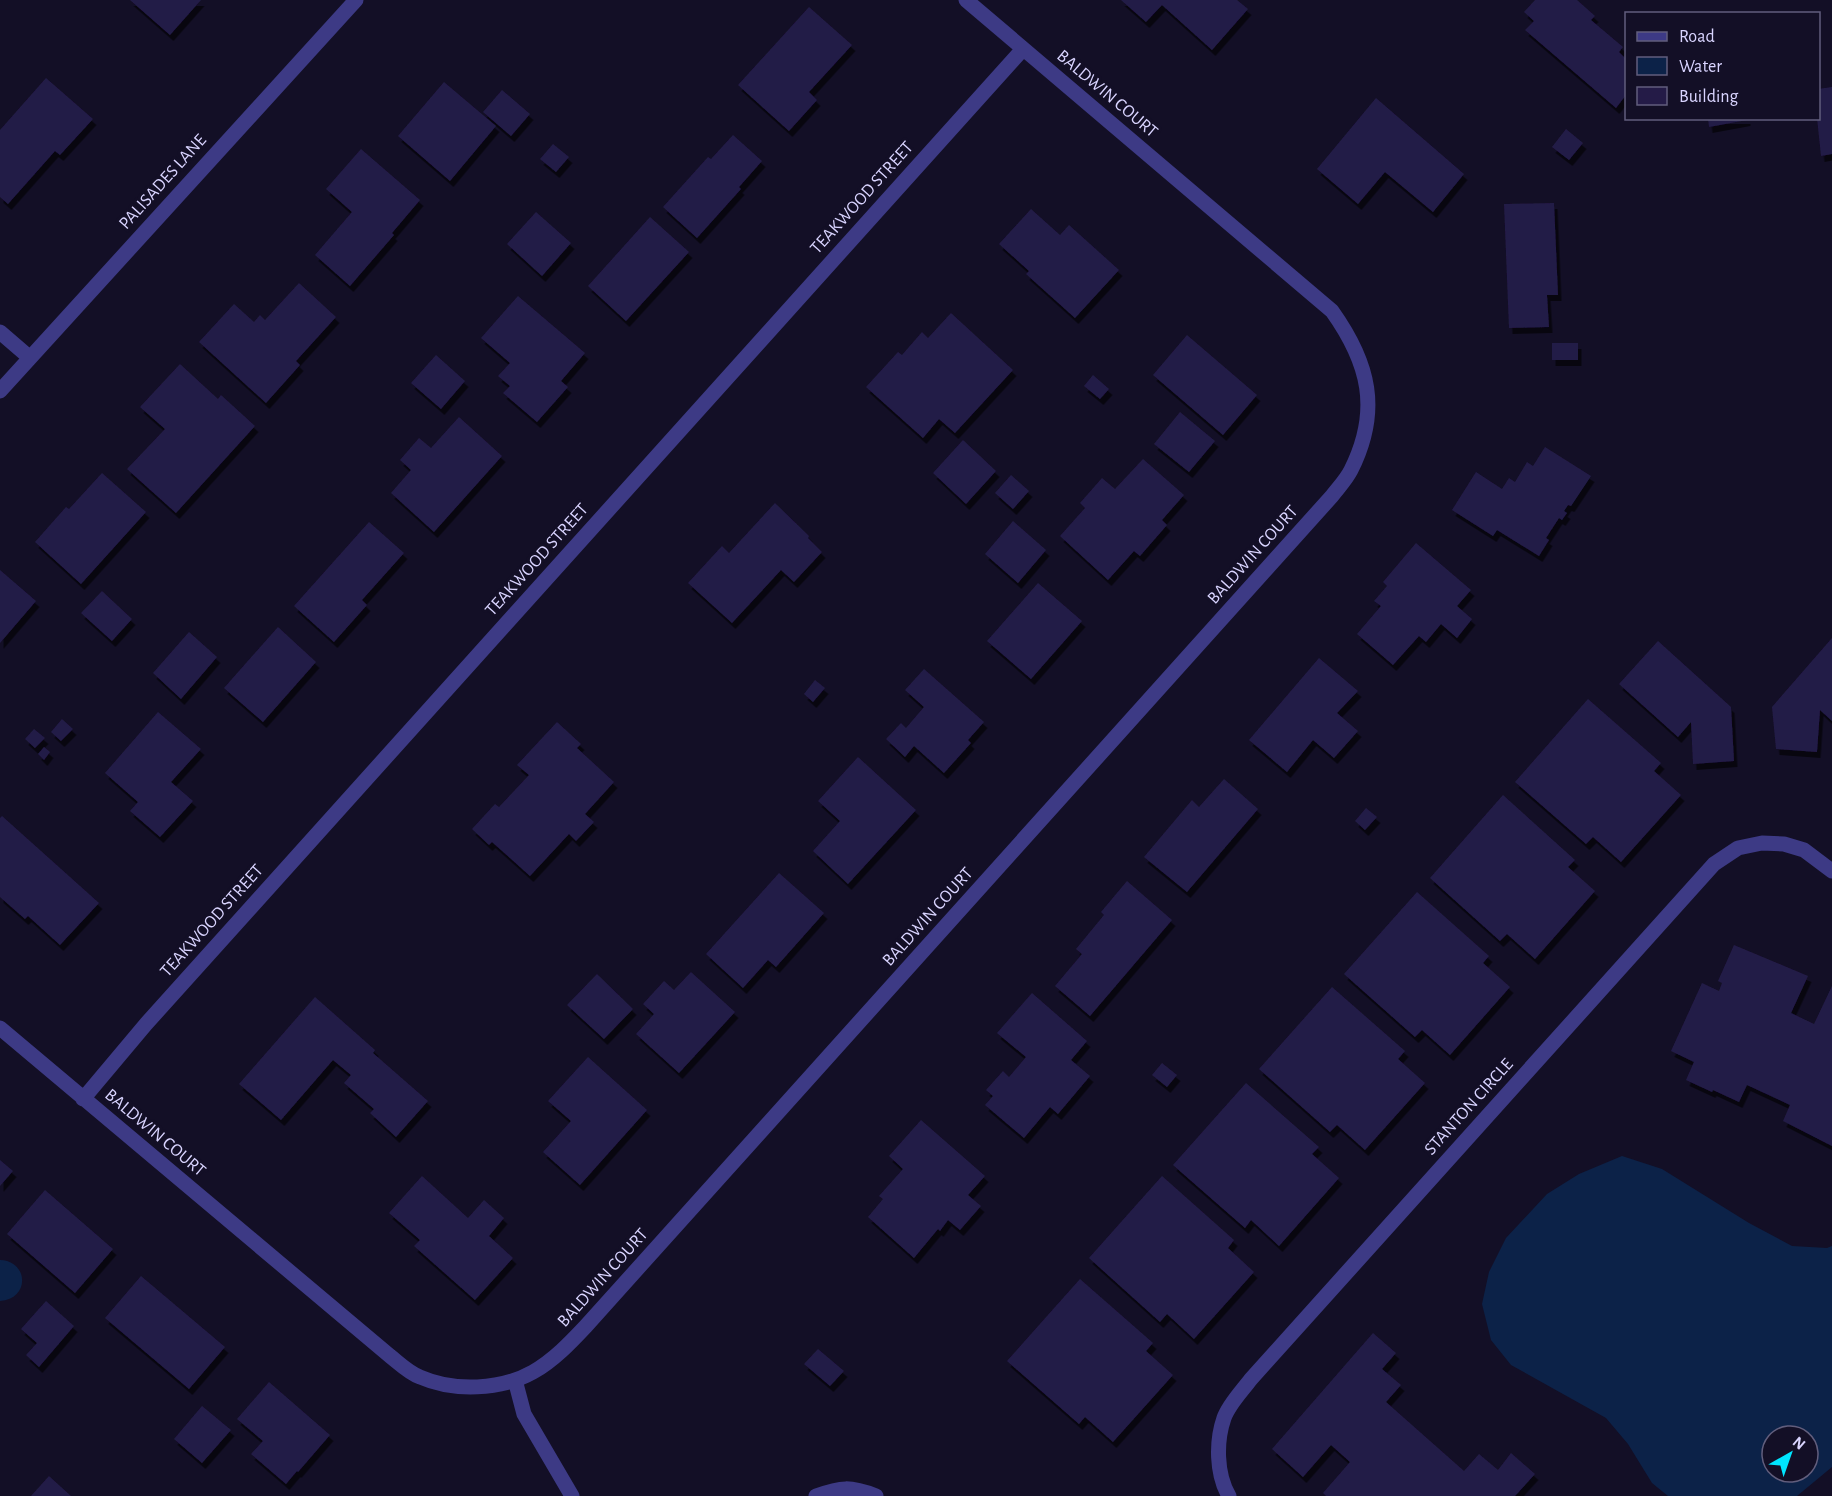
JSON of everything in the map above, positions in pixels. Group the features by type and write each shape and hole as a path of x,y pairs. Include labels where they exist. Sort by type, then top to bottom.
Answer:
{"street":[{"name":"PALISADES LANE","path":"0,391 356,0"},
{"name":"BALDWIN COURT","path":"0,1028 390,1356 419,1377 447,1385 500,1384 535,1371 571,1342 1332,496 1350,472 1361,446 1368,402 1365,372 1350,336 1332,311 966,0"},
{"name":"TEAKWOOD STREET","path":"83,1099 146,1024 1023,49"},
{"path":"0,332 29,357"},
{"name":"STANTON CIRCLE","path":"1229,1496 1220,1466 1219,1442 1225,1416 1251,1379 1714,864 1738,848 1762,843 1784,844 1804,850 1832,871"},
{"path":"515,1380 524,1414 573,1496"},
{"path":"816,1496 839,1488 862,1491 876,1496"}],"water":[{"path":"1622,1156 1662,1169 1749,1223 1792,1246 1827,1248 1832,1246 1832,1467 1820,1477 1820,1424 1760,1424 1760,1484 1811,1484 1797,1496 1668,1496 1652,1483 1628,1444 1606,1418 1511,1365 1491,1340 1482,1304 1489,1272 1506,1238 1547,1194 1579,1174"},
{"path":"0,1260 10,1262 16,1267 21,1273 22,1280 17,1294 10,1299 0,1301"}],"building":[{"path":"130,0 201,0 170,35"},
{"path":"1121,0 1237,0 1248,9 1212,50 1162,5 1146,22"},
{"path":"1535,0 1577,0 1595,16 1591,20 1623,47 1619,52 1625,58 1625,96 1616,108 1525,30 1534,21 1524,12"},
{"path":"809,7 852,45 809,92 817,100 789,131 738,85"},
{"path":"46,78 93,119 60,155 55,151 8,204 0,197 0,130"},
{"path":"444,82 496,126 450,181 398,136"},
{"path":"1832,87 1832,154 1821,156 1817,120 1820,120 1820,89"},
{"path":"502,90 530,114 511,136 483,112"},
{"path":"1376,98 1464,174 1433,212 1385,172 1358,204 1317,169"},
{"path":"1708,120 1747,120 1709,127"},
{"path":"1566,129 1583,143 1569,160 1552,147"},
{"path":"733,135 762,161 739,187 741,189 697,238 663,207 708,157 711,159"},
{"path":"553,144 569,157 556,172 540,159"},
{"path":"361,149 420,200 392,233 394,235 350,286 315,255 352,212 326,189"},
{"path":"1554,203 1558,295 1547,295 1549,327 1509,328 1504,204"},
{"path":"1031,209 1060,235 1069,225 1119,270 1075,318 1026,274 1029,271 999,244"},
{"path":"536,212 571,243 542,276 507,244"},
{"path":"650,217 689,252 626,321 588,286"},
{"path":"299,283 336,317 296,361 300,365 266,403 199,342 234,304 254,322 260,315 265,320"},
{"path":"518,296 585,353 561,381 568,387 537,422 503,393 510,386 498,376 510,363 481,338"},
{"path":"951,313 1013,370 955,433 939,419 923,438 866,387 898,352 902,355 922,332 928,338"},
{"path":"1187,335 1257,395 1223,435 1153,375"},
{"path":"1552,343 1578,343 1578,360 1552,360"},
{"path":"436,355 465,381 441,409 411,383"},
{"path":"180,364 218,399 221,395 255,426 176,513 127,469 165,429 140,407"},
{"path":"1093,375 1109,389 1100,399 1084,386"},
{"path":"1180,412 1215,441 1189,472 1154,444"},
{"path":"459,417 502,456 434,532 391,493 411,470 400,460 419,438 431,448"},
{"path":"963,440 996,471 966,504 933,473"},
{"path":"1545,447 1591,476 1571,506 1568,505 1564,511 1567,513 1562,520 1559,518 1546,538 1549,540 1539,556 1497,530 1493,536 1452,510 1476,472 1502,489 1509,478 1515,482 1527,462 1533,466"},
{"path":"1143,459 1184,495 1162,520 1167,525 1140,556 1134,551 1108,580 1060,536 1085,508 1080,503 1102,478 1115,489"},
{"path":"102,473 146,512 81,584 35,542 66,507 69,509"},
{"path":"1011,475 1029,491 1013,509 995,493"},
{"path":"775,503 822,552 794,582 781,570 732,623 688,583 722,546 729,553"},
{"path":"1013,521 1046,550 1018,583 985,554"},
{"path":"369,522 404,553 362,600 367,605 334,642 294,606"},
{"path":"1416,543 1471,590 1457,606 1472,619 1457,638 1441,624 1426,642 1419,636 1393,665 1357,634 1381,606 1374,601 1387,586 1383,582"},
{"path":"0,570 36,601 0,643"},
{"path":"1038,583 1082,621 1031,679 987,641"},
{"path":"102,591 132,619 112,641 81,613"},
{"path":"278,627 316,662 263,722 224,688"},
{"path":"189,632 217,657 181,699 153,673"},
{"path":"1832,638 1832,721 1820,710 1817,752 1776,749 1772,707"},
{"path":"1658,641 1731,707 1734,761 1693,764 1691,722 1678,737 1619,684"},
{"path":"1319,658 1358,691 1337,713 1358,731 1334,758 1313,740 1287,772 1249,740"},
{"path":"924,669 984,722 968,740 971,743 944,773 914,746 905,757 886,739 901,723 906,728 924,707 905,690"},
{"path":"815,680 825,688 813,702 804,694"},
{"path":"1588,699 1661,763 1654,771 1681,795 1621,862 1593,837 1586,844 1515,782"},
{"path":"158,712 201,749 171,782 193,801 160,837 130,811 138,802 105,773"},
{"path":"62,719 73,729 61,741 51,732"},
{"path":"557,722 581,744 577,748 614,782 585,814 594,822 576,841 569,834 530,876 492,842 489,845 472,829 495,804 499,807 529,775 517,765"},
{"path":"34,729 45,738 35,748 25,739"},
{"path":"44,747 50,752 44,760 38,754"},
{"path":"858,757 916,810 848,884 813,851 840,821 818,801"},
{"path":"1224,779 1258,809 1187,892 1144,857 1192,800 1199,807"},
{"path":"1503,795 1575,860 1568,867 1595,891 1535,959 1507,934 1500,941 1430,878"},
{"path":"1366,808 1377,817 1365,830 1355,821"},
{"path":"2,816 99,903 60,945 28,916 25,919 0,897 0,818"},
{"path":"779,873 824,913 776,967 768,960 743,988 706,954"},
{"path":"1127,881 1172,920 1090,1016 1055,986 1082,954 1076,949 1104,915 1101,912"},
{"path":"1417,892 1489,956 1483,963 1510,987 1450,1055 1422,1030 1415,1037 1344,974"},
{"path":"1734,945 1808,976 1791,1013 1814,1024 1832,986 1832,1146 1783,1121 1790,1105 1747,1085 1739,1102 1686,1080 1694,1062 1671,1051 1702,983 1719,991 1722,983 1718,981"},
{"path":"691,972 735,1012 679,1073 636,1034 654,1014 643,1004 664,981 674,990"},
{"path":"597,974 633,1009 604,1039 567,1005"},
{"path":"1332,987 1405,1051 1398,1059 1425,1083 1365,1150 1337,1125 1330,1132 1259,1069"},
{"path":"1032,993 1087,1041 1071,1060 1090,1076 1058,1114 1050,1107 1024,1138 985,1105 993,1096 986,1090 1003,1071 1009,1077 1026,1057 997,1033"},
{"path":"315,997 375,1050 373,1053 428,1101 396,1137 370,1113 374,1109 344,1083 351,1075 333,1060 281,1120 239,1084"},
{"path":"588,1057 647,1110 580,1185 543,1152 571,1121 548,1101"},
{"path":"1162,1063 1177,1075 1167,1087 1152,1075"},
{"path":"1246,1083 1319,1147 1312,1154 1339,1178 1279,1246 1251,1220 1245,1228 1173,1165"},
{"path":"921,1120 985,1176 968,1195 981,1206 960,1230 948,1220 914,1258 868,1217 883,1199 879,1196 903,1169 889,1156"},
{"path":"0,1160 13,1171 0,1186"},
{"path":"422,1176 468,1218 484,1200 504,1218 489,1236 513,1258 475,1300 414,1246 420,1240 389,1213"},
{"path":"1162,1176 1234,1240 1228,1248 1254,1272 1194,1339 1167,1314 1160,1322 1089,1258"},
{"path":"45,1190 113,1249 75,1293 7,1234"},
{"path":"141,1276 225,1347 189,1389 105,1318"},
{"path":"1080,1279 1153,1343 1146,1351 1173,1375 1113,1442 1085,1417 1079,1424 1007,1361"},
{"path":"46,1301 74,1326 39,1367 26,1355 37,1343 21,1329"},
{"path":"1373,1333 1396,1353 1382,1369 1401,1385 1386,1402 1464,1471 1479,1454 1498,1470 1511,1453 1535,1474 1515,1496 1326,1496 1323,1493 1350,1462 1331,1445 1303,1477 1272,1449"},
{"path":"818,1349 844,1371 830,1386 804,1364"},
{"path":"269,1382 330,1435 286,1484 251,1454 263,1441 237,1419"},
{"path":"202,1406 231,1430 202,1463 174,1439"},
{"path":"49,1476 71,1496 31,1496"}]}
